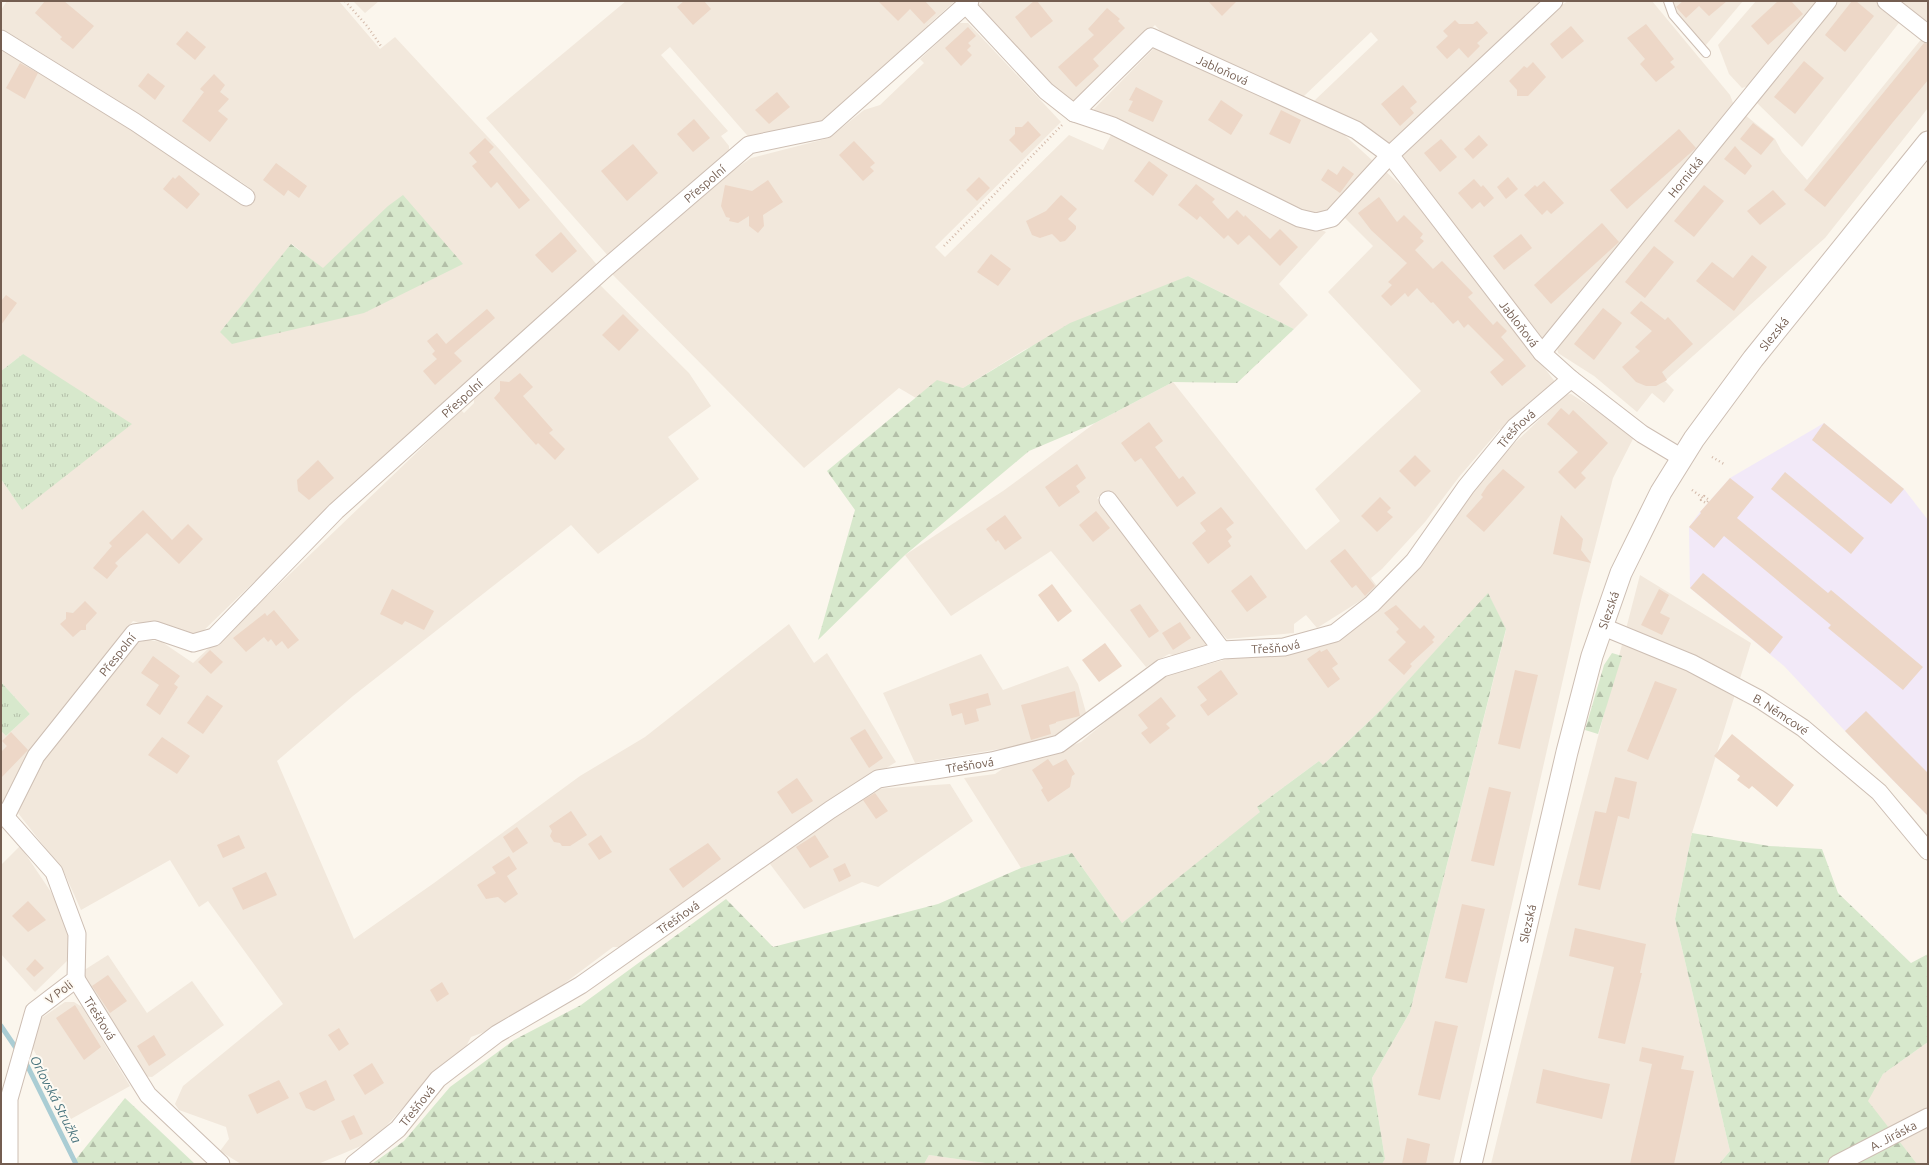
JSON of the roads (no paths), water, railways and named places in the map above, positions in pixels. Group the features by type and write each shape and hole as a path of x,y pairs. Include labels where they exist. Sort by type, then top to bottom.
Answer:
{"street":[{"path":"968,3 1046,90 1074,113 1113,126 1299,218 1316,222 1332,218 1390,155 1554,1"},
{"name":"Hornická","path":"1542,353 1828,1"},
{"path":"1886,1 1928,34"},
{"name":"Přespolní","path":"3,814 36,756 134,633 155,630 193,643 214,637 342,506 601,272 749,145 826,129 968,3"},
{"name":"Jabloňová","path":"1074,113 1151,37 1356,130 1390,155 1542,353 1571,379 1642,434 1682,458"},
{"path":"1,39 135,122 246,197"},
{"name":"Slezská","path":"1471,1164 1567,752 1601,626 1612,594 1631,549 1661,492 1682,458 1753,359 1928,142"},
{"name":"Třešňová","path":"354,1164 398,1130 438,1079 496,1034 581,985 830,810 878,780 992,761 1059,744 1162,668 1222,650 1284,647 1334,633 1372,604 1414,561 1466,487 1515,427 1571,379"},
{"path":"1108,500 1222,650"},
{"name":"B. Němcové","path":"1601,626 1691,663 1759,699 1803,728 1879,792 1928,851"},
{"name":"V Poli","path":"3,814 54,872 77,934 76,979 34,1011 10,1099 9,1164"},
{"name":"Třešňová","path":"76,979 148,1096 221,1164"},
{"name":"A. Jiráska","path":"1837,1164 1928,1117"}],"lane":[{"path":"1668,1 1674,15 1706,53"}],"waterway":[{"name":"Orlovská Stružka","path":"1,1026 18,1051"},
{"name":"Orlovská Stružka","path":"24,1059 76,1164"}]}
